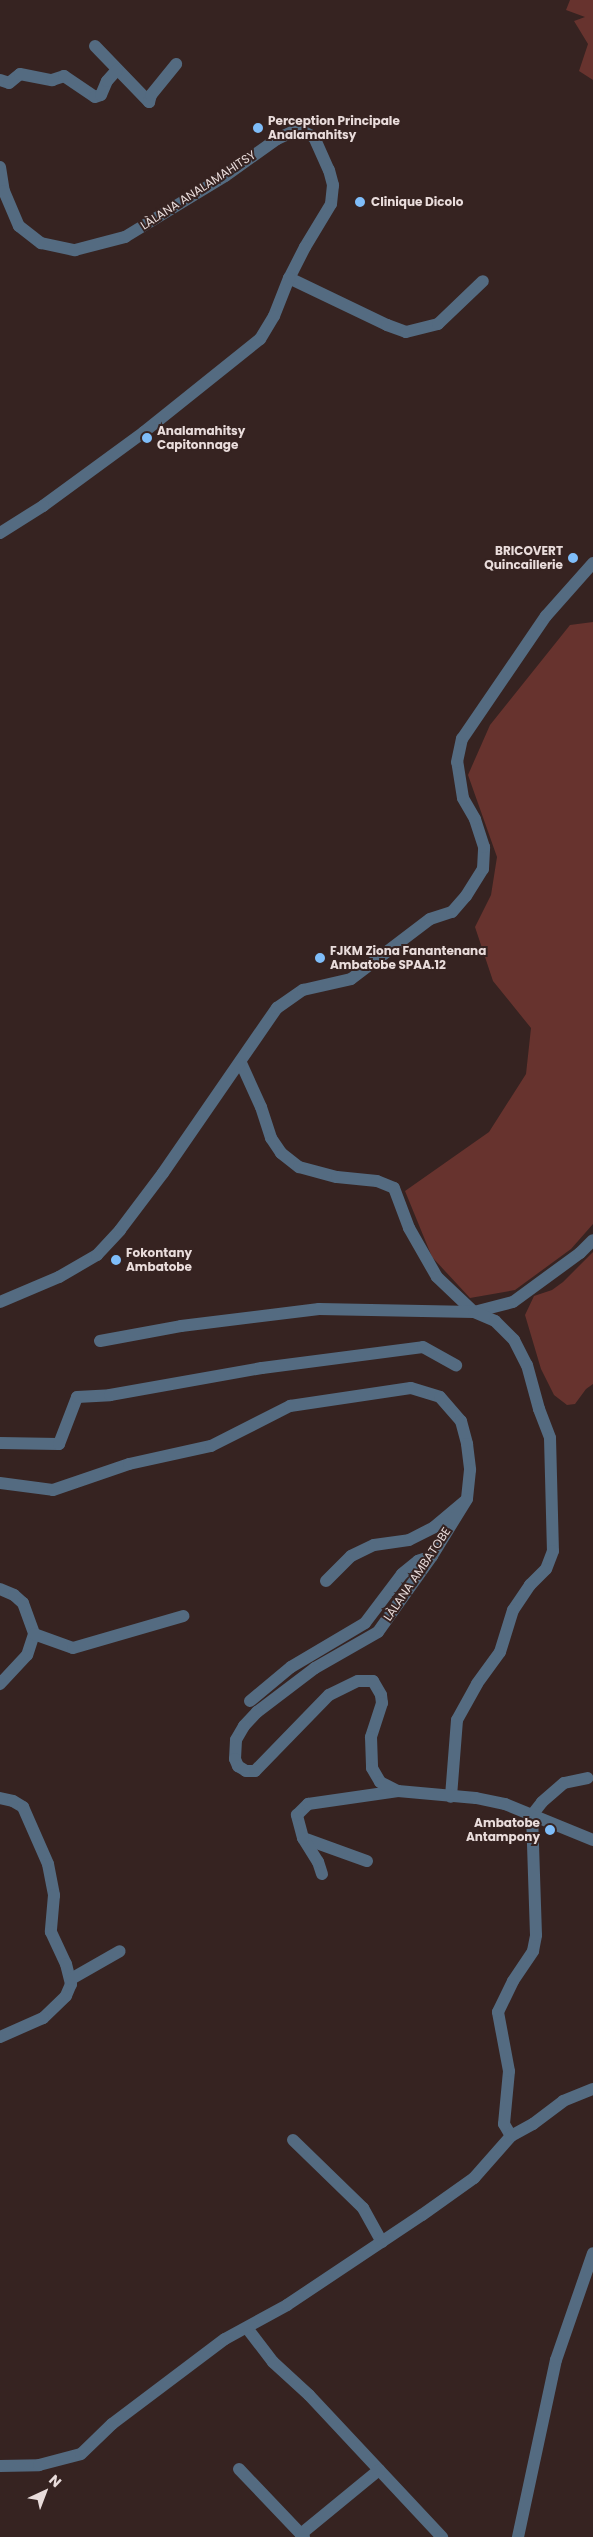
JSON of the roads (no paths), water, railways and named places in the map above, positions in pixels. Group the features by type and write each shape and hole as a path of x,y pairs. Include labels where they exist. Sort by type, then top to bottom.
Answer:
{"street":[{"path":"94,46 150,102 151,95 176,64"},
{"path":"0,80 9,83 20,74 52,80 64,76 95,97 101,95 107,81 117,70"},
{"name":"LÀLANA ANALAMAHITSY","path":"0,167 4,191 19,226 41,243 75,250 125,237 225,176 277,139 298,129 314,137 330,170 333,185 331,204 289,278 274,316 260,339 144,432 43,506 0,533"},
{"path":"289,278 387,325 406,332 438,324 483,281"},
{"path":"0,1302 59,1277 96,1255 136,1208 241,1063 277,1008 303,990 351,979 430,919 452,912 466,896 483,869 484,846 475,819 463,798 457,762 462,740 546,616 593,563"},
{"path":"241,1063 261,1107 271,1138 281,1153 299,1167 337,1177 377,1181 394,1188 409,1228 437,1277 474,1312 495,1321 514,1340 527,1364 539,1409 550,1438 554,1536 550,1561 513,1610 500,1652 477,1684 457,1720 452,1797"},
{"path":"100,1341 181,1326 319,1309 474,1312 514,1302 572,1259 593,1240"},
{"path":"0,1443 59,1444 77,1398 110,1395 262,1368 422,1347 456,1365"},
{"name":"LÀLANA AMBATOBE","path":"0,1483 53,1490 129,1464 211,1446 290,1406 411,1388 440,1397 461,1422 467,1444 470,1470 467,1499 432,1556 378,1632 362,1643 315,1668 257,1712 244,1726 236,1740 235,1759 238,1766 246,1771 255,1771 329,1695 358,1681 373,1681 382,1695 382,1703 372,1737 372,1768 380,1782 398,1791 505,1804 593,1840"},
{"path":"326,1580 351,1556 374,1545 409,1540 434,1527 467,1499"},
{"path":"250,1701 291,1667 365,1623 402,1574 418,1561 432,1556"},
{"path":"0,1589 14,1595 23,1603 34,1634 27,1655 0,1684"},
{"path":"34,1634 73,1648 182,1616"},
{"path":"511,2136 504,2124 509,2071 498,2012 513,1981 534,1951 536,1936 532,1815 542,1802 564,1783 587,1778"},
{"path":"322,1874 318,1862 304,1838 297,1815 308,1804 398,1791"},
{"path":"0,1798 12,1801 23,1807 48,1864 54,1895 51,1932 71,1979 70,1991 43,2018 0,2038"},
{"path":"304,1838 367,1861"},
{"path":"71,1979 120,1951"},
{"path":"0,2466 39,2465 81,2454 112,2424 225,2338 247,2328 287,2305 382,2242 474,2178 511,2136 533,2124 563,2101 593,2089"},
{"path":"293,2140 363,2208 382,2242"},
{"path":"518,2537 556,2360 593,2253"},
{"path":"247,2328 273,2362 309,2396 442,2537"},
{"path":"239,2469 303,2535 379,2470"}],"place":[{"name":"Perception Principale Analamahitsy","path":"258,128"},
{"name":"Clinique Dicolo","path":"360,202"},
{"name":"Analamahitsy Capitonnage","path":"147,438"},
{"name":"BRICOVERT Quincaillerie","path":"573,558"},
{"name":"FJKM Ziona Fanantenana Ambatobe SPAA.12","path":"320,958"},
{"name":"Fokontany Ambatobe","path":"116,1260"},
{"name":"Ambatobe Antampony","path":"550,1830"}]}
